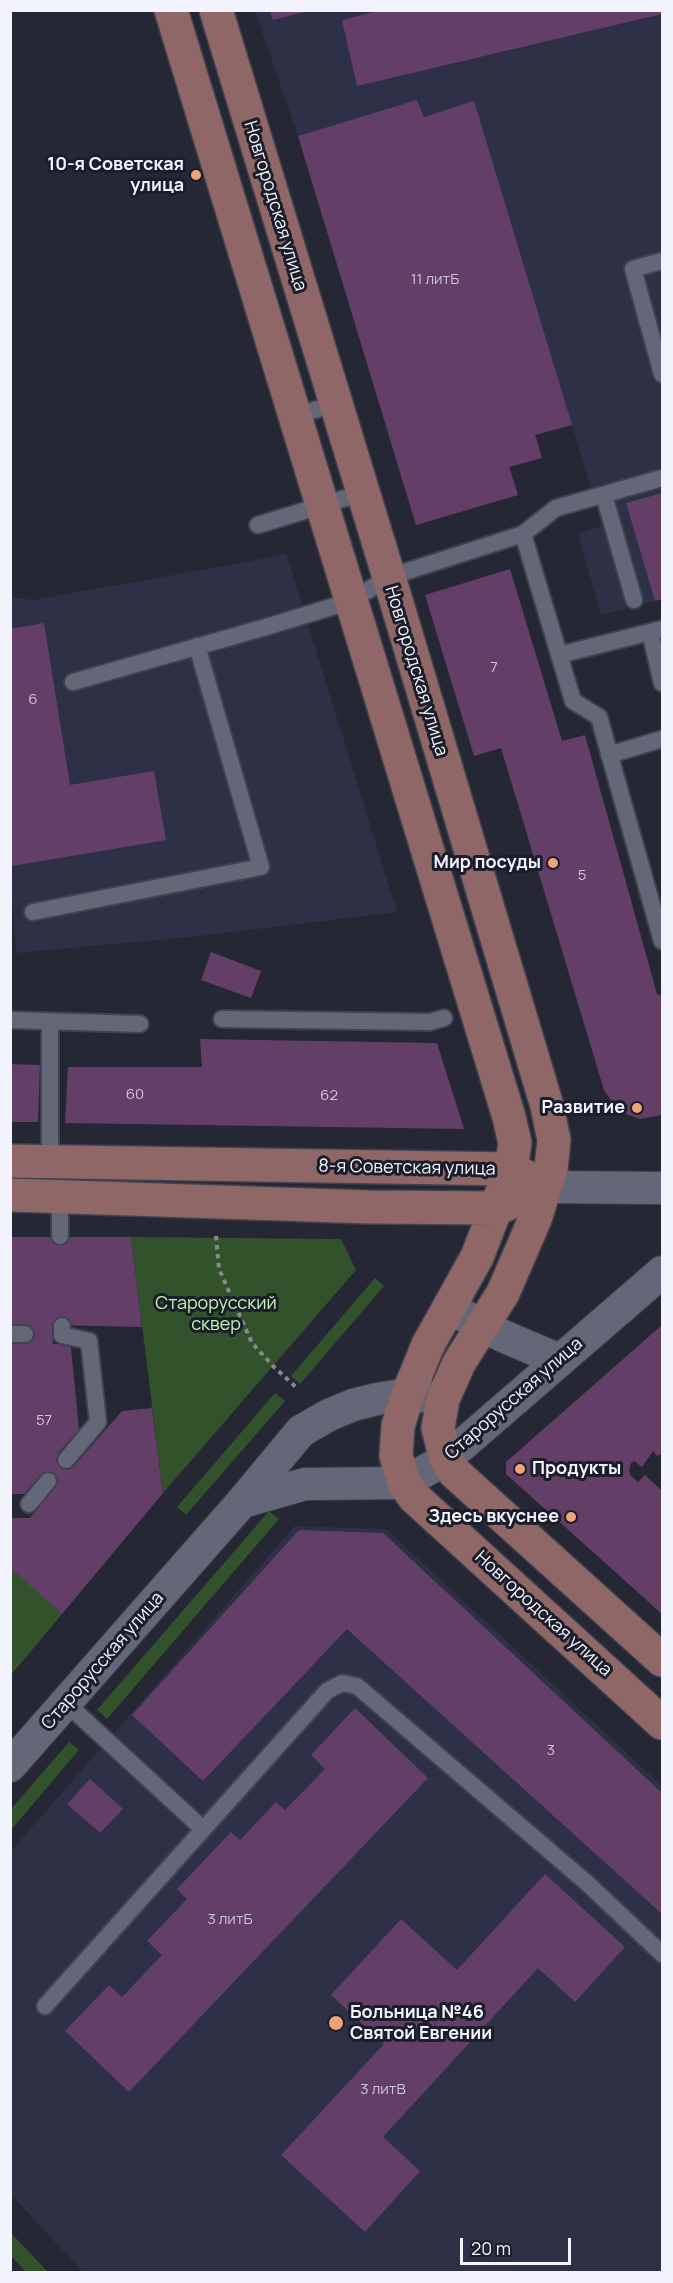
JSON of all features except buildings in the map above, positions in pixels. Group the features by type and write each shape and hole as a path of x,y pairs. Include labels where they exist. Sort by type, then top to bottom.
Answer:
{"street":[{"name":"Новгородская улица","path":"171,10 509,1117 515,1143 498,1208 477,1257 428,1346 408,1394 398,1426 396,1456 404,1483 414,1497 663,1723"},
{"name":"Новгородская улица","path":"216,10 389,577 547,1106 554,1140 551,1169 535,1219 503,1293 459,1363 443,1399 438,1428 446,1459 454,1472 663,1660"},
{"name":"8-я Советская улица","path":"10,1161 510,1169 546,1187"},
{"name":"8-я Советская улица","path":"10,1195 369,1207 498,1208 546,1187"},
{"path":"546,1187 663,1188"},
{"name":"Старорусская улица","path":"242,1502 305,1484 404,1483 446,1459 663,1272"},
{"path":"449,1308 559,1360"},
{"name":"Старорусская улица","path":"10,1766 242,1502 301,1431 329,1415 353,1406 408,1394 443,1399"}],"lane":[{"path":"663,261 633,269 663,374"},
{"path":"294,416 335,404"},
{"path":"73,682 351,601 389,577 522,534 556,508 663,478"},
{"path":"258,525 362,493"},
{"path":"604,495 634,600"},
{"path":"522,534 573,701 599,717 663,941"},
{"path":"559,655 656,631 663,683"},
{"path":"33,912 261,867 197,646"},
{"path":"609,755 663,739"},
{"path":"222,1019 430,1022 444,1018"},
{"path":"10,1020 140,1024"},
{"path":"50,1022 50,1162 60,1236"},
{"path":"59,1332 89,1341 98,1422 66,1460"},
{"path":"29,1504 48,1481"},
{"path":"45,2006 327,1691 342,1683 357,1686 587,1883 663,1954"},
{"path":"66,1703 203,1829"}],"path":[{"path":"216,1230 219,1269 252,1343 298,1389"}],"shaded area":[{"path":"255,11 662,11 662,599 601,615 578,534 602,526 572,425 536,435 542,458 510,467 518,495 416,525 298,136"},
{"path":"286,553 397,912 191,937 16,953 10,866 10,597 33,600"},
{"name":"Больница №46 Святой Евгении","path":"295,1526 386,1529 662,1786 662,2272 83,2272 11,2195 11,1851"}],"green space":[{"name":"Старорусский сквер","path":"131,1237 341,1239 356,1270 163,1493"},
{"path":"375,1278 384,1286 300,1384 291,1376"},
{"path":"275,1393 285,1401 186,1515 177,1507"},
{"path":"269,1511 279,1519 107,1719 97,1710"},
{"path":"11,1568 62,1614 11,1675"},
{"path":"69,1742 79,1750 11,1830 11,1809"},
{"path":"10,2233 48,2272 26,2272 11,2256"}],"place":[{"name":"10-я Советская улица","path":"196,175"},
{"name":"Мир посуды","path":"553,863"},
{"name":"Развитие","path":"637,1108"},
{"name":"Продукты","path":"520,1469"},
{"name":"Здесь вкуснее","path":"571,1517"},
{"name":"Больница №46 Святой Евгении","path":"336,2023"}]}
